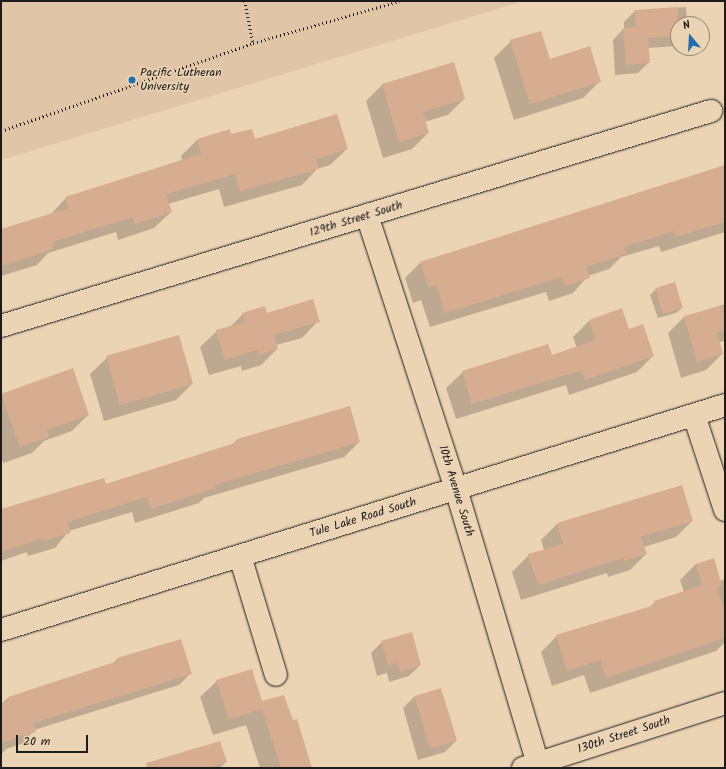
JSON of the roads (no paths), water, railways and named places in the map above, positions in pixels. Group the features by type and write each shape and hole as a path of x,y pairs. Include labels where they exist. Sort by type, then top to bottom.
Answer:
{"street":[{"name":"129th Street South","path":"1,326 711,111"},
{"name":"10th Avenue South","path":"367,215 456,489 533,766"},
{"name":"Tule Lake Road South","path":"1,630 725,405"},
{"path":"694,415 725,510"},
{"path":"240,556 276,675"},
{"name":"130th Street South","path":"533,766 725,703"}],"place":[{"name":"Pacific Lutheran University","path":"132,80"}]}
